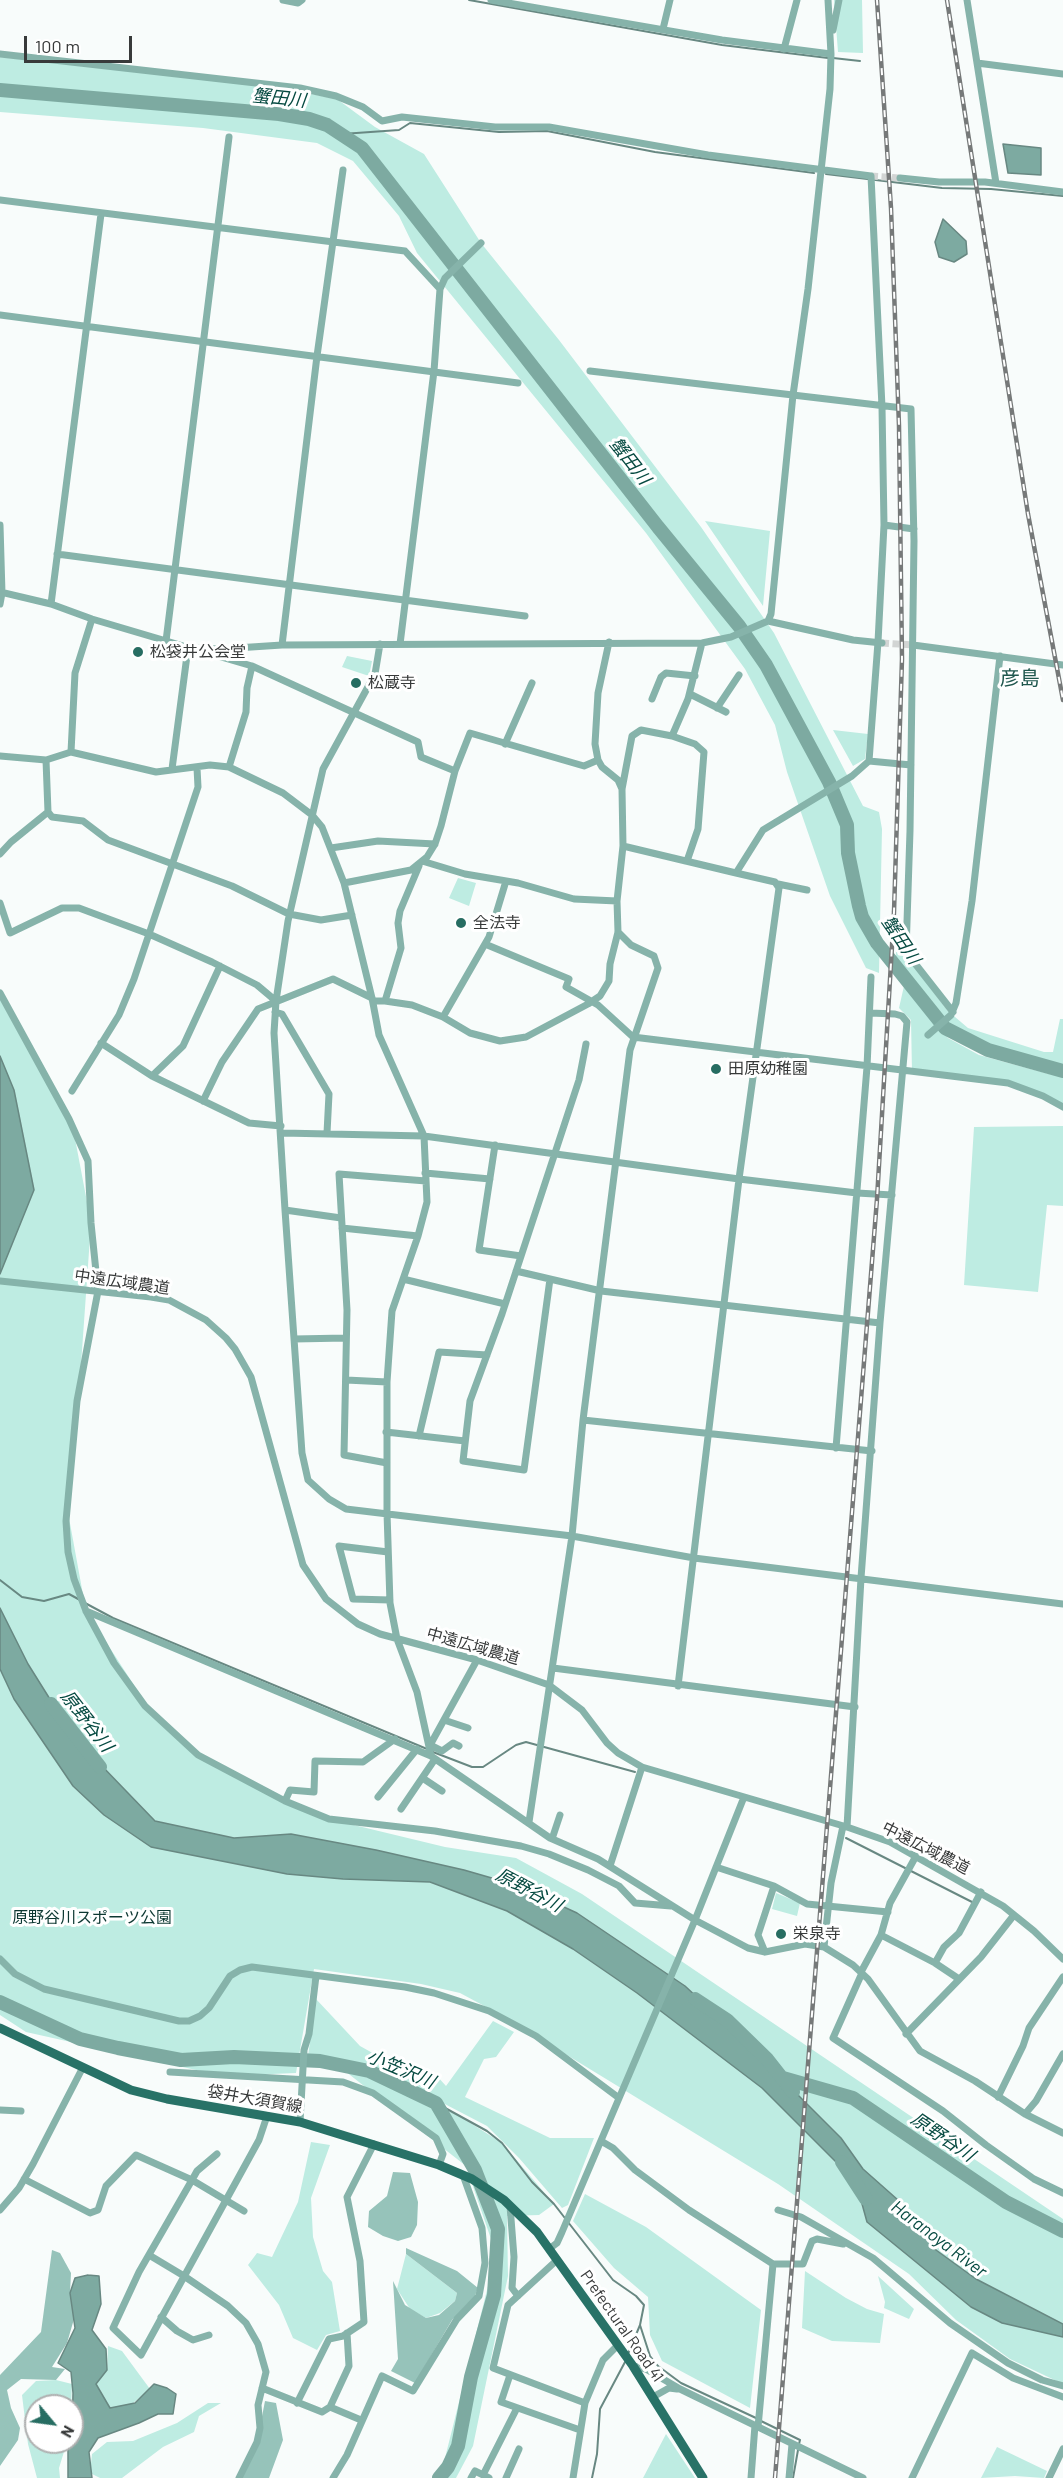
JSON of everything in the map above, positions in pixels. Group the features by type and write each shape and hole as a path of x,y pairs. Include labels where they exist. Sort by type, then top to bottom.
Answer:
{"main road":[{"name":"袋井大須賀線","path":"0,2028 82,2069 131,2090 167,2099 300,2122 374,2144 439,2165 467,2177 507,2203"},
{"name":"Prefectural Road 41","path":"507,2203 537,2232 618,2345 704,2478"}],"street":[{"path":"283,0 298,3 303,0"},
{"path":"491,0 722,40 831,54"},
{"path":"663,29 670,0"},
{"path":"784,48 796,0"},
{"path":"765,623 771,614 792,395 808,290 830,89 828,0"},
{"path":"830,35 839,0"},
{"path":"967,0 996,183"},
{"path":"0,54 300,88 336,96 363,107 382,121 402,117 495,127 549,126 708,155 871,176 882,407 884,525 880,642 869,761 852,776 763,830 736,873"},
{"path":"977,63 1063,74"},
{"path":"166,641 229,136"},
{"path":"282,645 316,356 343,170"},
{"path":"900,178 939,182 996,183 1063,192"},
{"path":"0,200 405,251 440,290"},
{"path":"51,604 101,214"},
{"path":"400,644 434,371 440,290 445,278 481,243"},
{"path":"0,315 518,383"},
{"path":"590,370 911,409 914,529 913,645 906,952 952,1013"},
{"path":"0,525 0,604"},
{"path":"884,525 914,529"},
{"path":"57,554 525,616"},
{"path":"1,592 51,604 92,619 252,666 418,741 421,757 455,771"},
{"path":"71,752 75,674 92,619"},
{"path":"188,648 380,644 702,643 731,637 765,623 842,638 880,642"},
{"path":"609,642 598,693 595,744 598,760 618,780 622,789"},
{"path":"672,736 690,694 702,643"},
{"path":"380,644 375,674 323,769 289,914 275,1012 274,1033 302,1453 308,1480 328,1499 346,1509 572,1536 694,1558 1063,1604"},
{"path":"913,645 1063,665"},
{"path":"172,769 188,648"},
{"path":"928,1035 952,1013 956,1003 972,901 1000,656"},
{"path":"229,767 246,712 247,688 252,666"},
{"path":"652,699 661,677 666,673 695,676"},
{"path":"717,708 738,675"},
{"path":"505,744 532,683"},
{"path":"690,694 726,712"},
{"path":"203,1101 222,1062 258,1009 333,979 373,1000 412,1005 443,1017 478,1036 500,1041 526,1037 600,996 609,981 610,964 618,932 617,901 623,846 622,789 632,736 641,730 672,736 695,744 704,752 698,828 687,861"},
{"path":"385,1000 400,948 398,923 400,911 421,863 435,844 455,771 471,733 584,766 598,760"},
{"path":"0,756 46,760 71,752 156,772 210,765 229,767 283,793 312,815 322,827 332,848 344,883 373,1000 379,1035 424,1136 427,1202 418,1236 392,1311 387,1382 387,1513 390,1600 397,1639 417,1692 433,1757 424,1779 401,1809"},
{"path":"46,760 48,812 52,817 83,821 108,840 232,886 289,914 321,920 352,915"},
{"path":"869,761 911,765"},
{"path":"72,1091 119,1015 134,979 198,787 197,768"},
{"path":"0,854 48,812"},
{"path":"332,848 378,841 435,844"},
{"path":"623,846 807,891"},
{"path":"344,883 411,870 421,863 506,881 574,899 617,901"},
{"path":"443,1017 494,926 506,881"},
{"path":"678,1686 778,884"},
{"path":"0,903 10,933 62,908 80,908 149,934 220,966 256,985 276,1001"},
{"path":"529,1822 572,1536 583,1420 633,1037 651,992 658,963 654,956 631,945 618,932"},
{"path":"485,944 569,979 566,987 598,1005 633,1037 1008,1083 1043,1096 1063,1107"},
{"path":"152,1076 183,1046 220,966"},
{"path":"836,1448 848,1321 872,977"},
{"path":"0,993 69,1119 88,1161 98,1291 77,1401 66,1521 68,1552 86,1611 114,1664 145,1706 198,1755 285,1801 329,1819 435,1831 521,1846 549,1854 588,1870 619,1886 635,1903 671,1906"},
{"path":"275,1012 282,1014 329,1094 327,1133"},
{"path":"824,1947 831,1883 845,1826 880,1323 904,1071 906,1022 902,1016 895,1014 870,1012"},
{"path":"101,1043 152,1076 203,1101 249,1123 281,1130 424,1136 740,1179 892,1195"},
{"path":"550,1279 524,1470 463,1461 470,1401 505,1304 579,1080 586,1044"},
{"path":"495,1145 478,1250 521,1256"},
{"path":"387,1463 344,1455 346,1338 339,1174 490,1179"},
{"path":"285,1210 341,1218"},
{"path":"342,1228 418,1236"},
{"path":"516,1271 601,1291 880,1323"},
{"path":"403,1279 505,1304"},
{"name":"中遠広域農道","path":"0,1281 151,1297 181,1305 206,1320 235,1349 251,1377 303,1565 326,1599 345,1616 371,1631 477,1660 549,1685 582,1710 606,1743 642,1767 845,1826 890,1842 981,1892 1014,1915 1063,1959"},
{"path":"294,1339 346,1338"},
{"path":"419,1436 439,1352 487,1355"},
{"path":"345,1380 387,1382"},
{"path":"583,1420 872,1451"},
{"path":"386,1432 465,1441"},
{"path":"388,1552 339,1546 353,1599 390,1600"},
{"path":"86,1611 395,1739 433,1757 552,1839 610,1866 671,1906 748,1948 765,1952 805,1944 824,1947 862,1973 920,2051 975,2081 1025,2114 1063,2133"},
{"path":"430,1746 477,1660"},
{"path":"553,1668 678,1686 855,1707"},
{"path":"444,1720 468,1728"},
{"path":"285,1801 290,1790 314,1792 315,1761 363,1762 395,1739"},
{"path":"430,1746 442,1752 453,1743 459,1746"},
{"path":"378,1797 417,1749"},
{"path":"610,1866 642,1767"},
{"path":"424,1779 442,1791"},
{"path":"549,2249 557,2243 562,2232 695,1920 744,1797"},
{"path":"552,1839 560,1815"},
{"path":"916,1856 890,1903 881,1935 833,2038 943,2110 986,2145 1034,2179 1063,2193"},
{"path":"716,1867 774,1886 807,1904 828,1908 888,1912"},
{"path":"765,1952 758,1935 774,1886"},
{"path":"935,1963 944,1947 958,1933 981,1892"},
{"path":"906,2034 981,1957 1014,1915"},
{"path":"881,1935 935,1963 959,1979"},
{"path":"0,1959 15,1974 44,1989 179,2021 189,2021 200,2016 209,2008 230,1976 252,1967 405,1987 434,1993 489,2011 536,2036 620,2095"},
{"path":"300,2122 304,2050 309,2034 316,1976"},
{"path":"998,2097 1023,2046 1029,2028 1063,1977"},
{"path":"1025,2114 1036,2101 1063,2054"},
{"path":"0,2210 24,2179 82,2069"},
{"path":"170,2072 343,2082 372,2093 436,2138 443,2154 439,2165"},
{"path":"0,2110 21,2111"},
{"path":"217,2154 197,2170 149,2255 113,2328 141,2355 259,2140 267,2116"},
{"path":"601,2141 613,2148 635,2170 689,2210 773,2264 803,2264 812,2241 817,2239 857,2248"},
{"path":"297,2403 329,2339 347,2333 364,2322 360,2261 347,2197 374,2144"},
{"path":"24,2179 90,2213 98,2210 106,2186 136,2155 192,2180 244,2211"},
{"path":"333,2478 382,2376 413,2391 457,2319 479,2296 485,2263 482,2228 467,2177"},
{"path":"507,2203 514,2257 512,2288 518,2296"},
{"path":"778,2210 801,2217 873,2258 973,2341 1008,2364 1042,2380 1063,2386"},
{"path":"149,2255 228,2306 246,2323 258,2344 266,2372 258,2405 260,2427 257,2442 239,2478"},
{"path":"557,2260 507,2305 493,2368 585,2403"},
{"path":"751,2478 773,2264"},
{"path":"161,2317 177,2331 193,2340 209,2335"},
{"path":"262,2388 322,2412 330,2407 349,2366 347,2333"},
{"path":"573,2478 585,2403 603,2360 618,2345"},
{"path":"912,2478 972,2353 1013,2378 1063,2397"},
{"path":"633,2366 645,2369 680,2389 863,2478"},
{"path":"510,2375 501,2402 580,2430"},
{"path":"652,2397 669,2388 680,2389"},
{"path":"330,2407 361,2420"},
{"path":"471,2478 475,2471 486,2477 517,2408"},
{"path":"789,2478 792,2444"},
{"path":"506,2478 519,2449"},
{"path":"1049,2478 1063,2449"}],"green space":[{"path":"834,0 862,0 863,53 838,52"},
{"path":"0,57 286,89 337,99 375,127 424,154 481,243 559,340 701,527 774,633 863,806 879,812 882,829 879,973 866,968 830,896 787,772 775,725 745,669 646,533 417,253 399,216 353,161 317,143 203,128 0,112"},
{"path":"705,521 770,531 763,606"},
{"path":"347,656 372,661 369,676 342,667"},
{"path":"833,730 868,734 865,759 853,766"},
{"path":"458,878 476,883 469,906 449,898"},
{"path":"896,952 903,952 948,1011 968,1028 1044,1052 1053,1052 1060,1019 1063,1019 1063,1068 988,1046 958,1032 944,1021 919,990 896,959"},
{"path":"904,986 948,1038 979,1055 1063,1076 1063,1108 1014,1085 912,1072 911,1020 899,1008"},
{"name":"原野谷川スポーツ公園","path":"0,995 73,1128 91,1223 79,1393 67,1507 86,1611 152,1713 198,1755 329,1819 445,1847 516,1858 582,1894 1063,2219 1063,2384 1010,2359 956,2320 909,2274 778,2184 503,2016 460,1993 421,1984 314,1969 296,2073 223,2076 26,2032 0,2015"},
{"path":"1063,1126 1063,1206 1047,1205 1038,1292 964,1285 974,1127"},
{"path":"776,1893 800,1903 797,1916 772,1909"},
{"path":"316,1999 360,2046 396,2066 437,2076 446,2086 493,2021 514,2032 496,2057 484,2059 465,2097 550,2138 594,2138 568,2205 562,2208 519,2158 487,2126 391,2076 330,2057 308,2056"},
{"path":"336,2064 393,2084 461,2117 502,2143 554,2204 539,2215 507,2216 508,2276 473,2446 456,2478 433,2478 443,2466 488,2286 491,2239 466,2166"},
{"path":"311,2142 330,2145 311,2198 313,2237 323,2271 332,2282 340,2331 326,2335 317,2350 293,2338 279,2305 248,2265 257,2253 272,2257 298,2202"},
{"path":"585,2194 646,2227 761,2310 750,2408 662,2361 650,2335 648,2297 614,2268 573,2221"},
{"path":"406,2254 457,2293 455,2301 440,2313 426,2318 410,2309 397,2289"},
{"path":"805,2271 846,2298 867,2309 884,2314 880,2343 832,2341 802,2328"},
{"path":"878,2276 914,2309 909,2319 884,2308 885,2302"},
{"path":"108,2346 122,2351 150,2389 132,2404 107,2409 96,2384 107,2370"},
{"path":"56,2380 72,2384 72,2394 24,2394 24,2411 22,2395 36,2381"},
{"path":"208,2403 221,2403 199,2416 194,2432 163,2447 122,2478 100,2478 90,2473 92,2454 107,2442 133,2441 177,2423"},
{"path":"666,2434 695,2478 643,2478"},
{"path":"997,2447 1047,2471 1044,2478 1015,2476 981,2478"},
{"path":"31,2454 63,2454 59,2468 60,2478 37,2478"}],"shaded area":[{"path":"1003,144 1041,148 1041,175 1008,173"},
{"path":"943,219 966,241 967,254 954,262 939,257 935,242"},
{"path":"0,1056 14,1090 34,1190 0,1274"},
{"path":"0,1608 28,1664 73,1736 155,1821 234,1838 291,1834 376,1850 464,1870 516,1885 577,1913 685,1986 741,2038 841,2138 863,2169 898,2200 936,2250 976,2279 1063,2324 1063,2337 1002,2323 971,2307 867,2222 856,2182 762,2088 637,1993 573,1949 507,1911 430,1882 343,1879 287,1874 151,1847 104,1815 73,1786 14,1699 0,1669"},
{"path":"393,2172 410,2173 418,2202 417,2225 411,2237 398,2241 383,2236 368,2227 369,2211 387,2196"},
{"path":"406,2248 457,2271 478,2288 475,2296 452,2320 415,2383 391,2371 398,2359 393,2281 405,2305 426,2318 439,2315 455,2301 457,2293 406,2254"},
{"path":"52,2250 60,2253 71,2273 70,2293 74,2319 67,2343 52,2367 65,2369 56,2380 21,2379 7,2390 11,2408 20,2428 18,2440 0,2466 0,2375 41,2332"},
{"path":"88,2275 99,2276 101,2304 92,2330 106,2349 107,2370 96,2384 110,2408 135,2403 154,2384 176,2394 173,2414 158,2414 98,2438 89,2452 92,2478 68,2478 68,2454 84,2454 84,2394 73,2394 71,2372 58,2363 75,2328 70,2293 75,2278"},
{"path":"265,2401 276,2403 283,2440 269,2478 242,2478 257,2442"}],"waterway":[{"path":"469,0 722,45 828,58"},
{"path":"833,58 860,61"},
{"name":"蟹田川","path":"0,90 279,114 309,119 327,125 362,148 658,527 739,626 766,665 829,782 847,825 848,853 859,906 862,917 877,943 945,1028 988,1050 1063,1071"},
{"path":"342,134 399,130 410,123 499,132 547,131 655,152 814,173"},
{"path":"826,174 942,188 991,189 1063,196"},
{"path":"0,1580 22,1597 44,1601 69,1594 80,1600"},
{"path":"85,1603 113,1618 427,1749"},
{"name":"原野谷川","path":"51,1704 100,1767"},
{"path":"433,1752 472,1767 483,1767 516,1745 526,1742 635,1772"},
{"path":"846,1838 974,1903"},
{"name":"原野谷川","path":"695,1999 727,2020 767,2059 793,2092"},
{"name":"小笠沢川","path":"0,2002 80,2039 118,2048 181,2060 234,2057 320,2061 369,2071 436,2103 475,2170 498,2229 494,2295 471,2377 458,2446 448,2467 439,2478"},
{"name":"原野谷川","path":"783,2078 853,2098 1006,2202 1063,2231"},
{"path":"436,2103 487,2131 502,2143 532,2182 554,2204 613,2280 636,2296 644,2305 640,2325 628,2354"},
{"name":"Haranoya River","path":"842,2162 866,2199"},
{"path":"640,2325 650,2356 658,2366 681,2383 756,2418"},
{"path":"592,2478 597,2454 600,2409 625,2362"},
{"path":"761,2421 800,2440 799,2444"},
{"path":"793,2478 798,2450"}],"tunnel":[{"path":"871,176 900,178"},
{"path":"882,643 913,645"}],"railway":[{"path":"775,2478 877,1199 894,912 902,659 899,426 891,208 877,0"},
{"path":"947,0 1028,514 1063,700"}],"place":[{"name":"松袋井公会堂","path":"138,652"},
{"name":"松蔵寺","path":"356,683"},
{"name":"全法寺","path":"461,923"},
{"name":"田原幼稚園","path":"716,1069"},
{"name":"栄泉寺","path":"781,1934"}],"district":[{"name":"彦島","path":"1020,678"}]}
